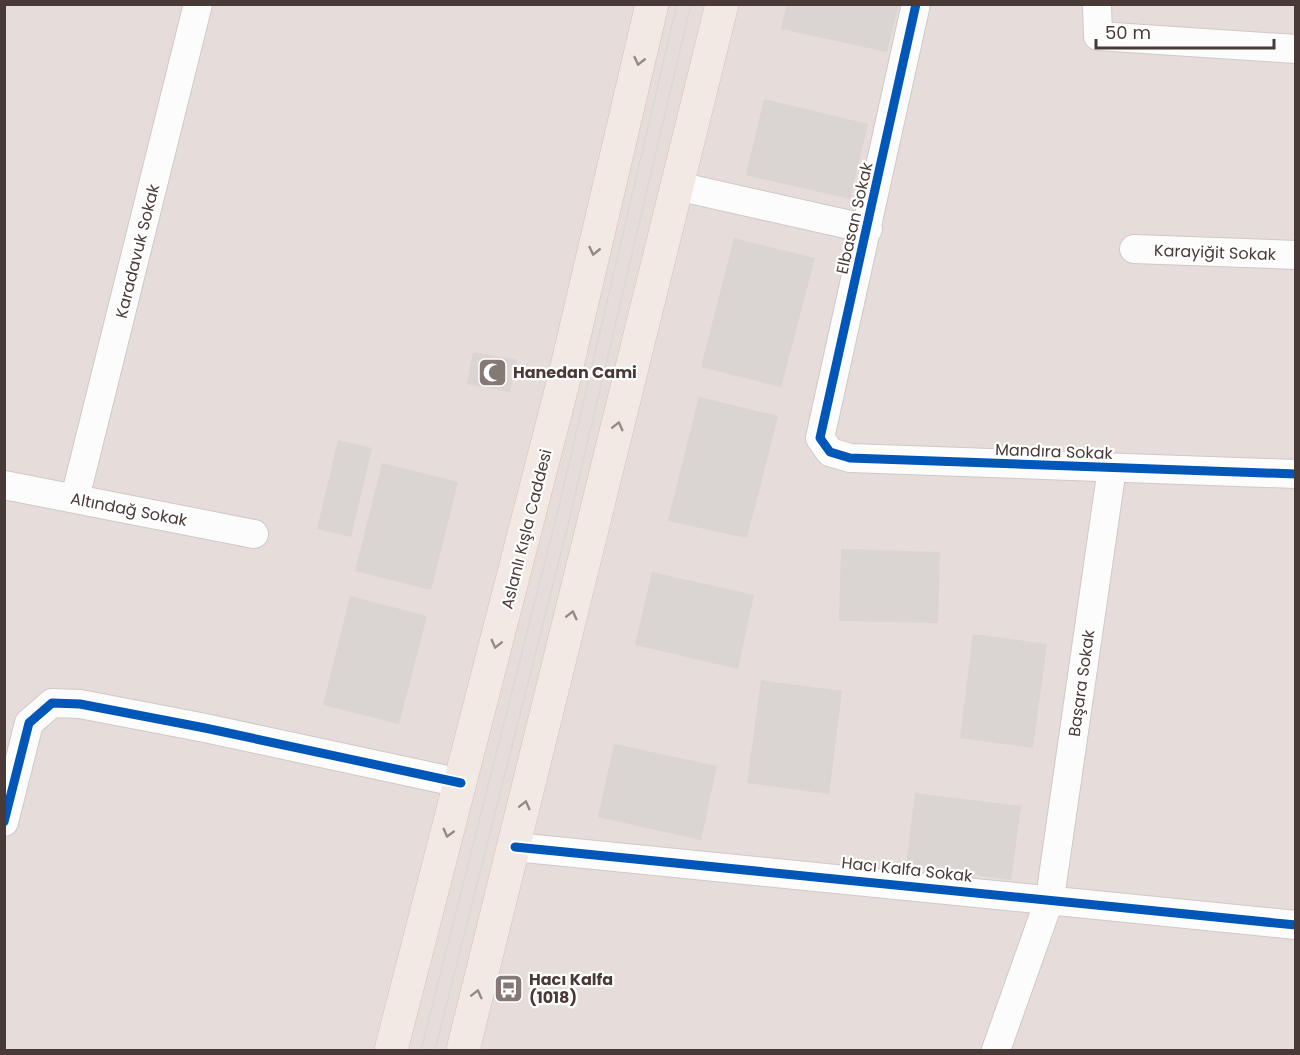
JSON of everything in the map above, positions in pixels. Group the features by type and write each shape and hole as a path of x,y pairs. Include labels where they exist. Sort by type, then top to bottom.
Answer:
{"main road":[{"name":"Aslanlı Kışla Caddesi","path":"391,1050 564,379 652,4"},
{"path":"463,1050 722,4"}],"street":[{"name":"Karadavuk Sokak","path":"75,498 198,4"},
{"name":"Elbasan Sokak","path":"820,438 916,4"},
{"path":"1098,4 1098,36 1296,50"},
{"path":"677,186 868,229"},
{"name":"Karayiğit Sokak","path":"1134,249 1296,255"},
{"name":"Mandıra Sokak","path":"820,438 830,452 850,458 1296,474"},
{"name":"Başara Sokak","path":"996,1050 1050,898 1112,468"},
{"name":"Altındağ Sokak","path":"4,485 254,534"},
{"path":"4,822 29,723 52,703 80,704 461,783"},
{"name":"Hacı Kalfa Sokak","path":"515,847 1050,898 1296,925"}],"shaded area":[{"path":"5,5 1295,5 1295,1050 5,1050"}],"building":[{"path":"787,4 899,4 887,52 781,29"},
{"path":"764,99 868,124 850,199 746,175"},
{"path":"734,238 815,258 781,387 701,367"},
{"name":"Hanedan Cami","path":"473,352 517,360 510,392 467,384"},
{"path":"699,397 778,416 747,538 668,521"},
{"path":"338,440 372,448 351,537 317,529"},
{"path":"382,463 458,482 431,590 355,571"},
{"path":"841,549 940,552 938,623 839,621"},
{"path":"652,572 754,595 738,669 635,645"},
{"path":"350,596 427,616 399,724 323,705"},
{"path":"973,634 1047,644 1033,748 960,738"},
{"path":"761,680 842,691 829,794 747,783"},
{"path":"614,744 717,766 701,840 598,817"},
{"path":"915,793 1021,806 1011,880 906,866"}],"tram line":[{"path":"421,1050 558,510 677,4"},
{"path":"435,1050 567,529 691,4"}],"cycle path":[{"path":"916,4 820,438 830,452 850,458 1296,474"},
{"path":"4,822 29,723 52,703 80,704 205,728 461,783"},
{"path":"515,847 1296,925"}],"place":[{"name":"Hanedan Cami","path":"492,372"},
{"name":"Hacı Kalfa (1018)","path":"508,988"}]}
